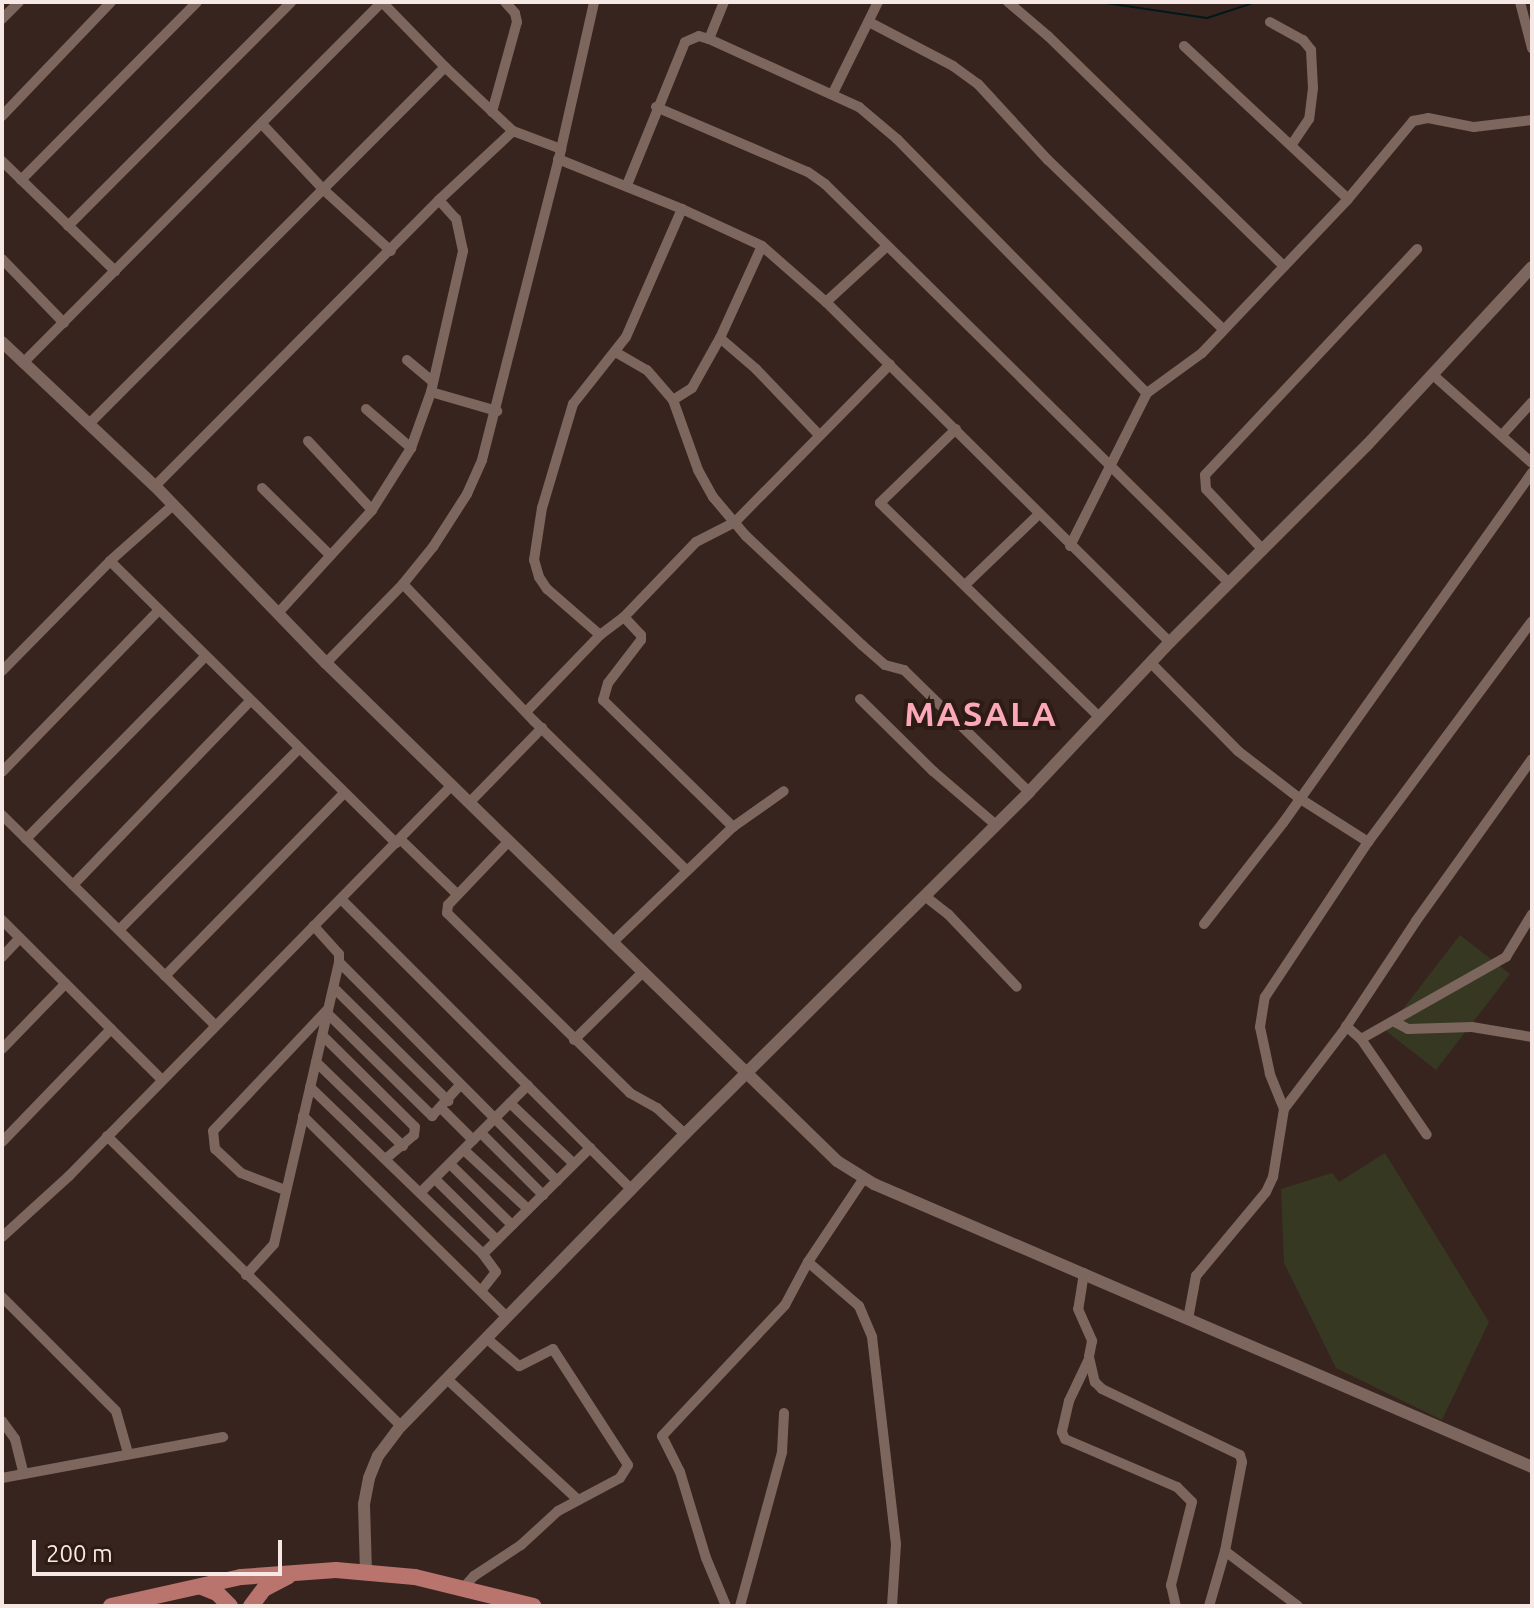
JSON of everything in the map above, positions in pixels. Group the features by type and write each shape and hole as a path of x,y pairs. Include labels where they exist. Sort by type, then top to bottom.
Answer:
{"highway":[{"path":"251,1606 264,1589 297,1572"},
{"path":"111,1606 241,1577 297,1572 366,1572 464,1587 533,1606"},
{"path":"202,1587 217,1593 230,1606"}],"street":[{"path":"2,19 19,2"},
{"path":"2,116 111,2"},
{"path":"21,180 197,2"},
{"path":"68,226 291,2"},
{"path":"23,363 382,2 513,131 762,246 890,364 1170,642"},
{"path":"492,112 517,22 515,13 505,2"},
{"path":"326,663 403,584 433,547 467,494 497,411 594,2"},
{"path":"709,39 724,2"},
{"path":"833,93 878,2"},
{"path":"1008,2 1048,36 1284,266"},
{"path":"1520,2 1532,48"},
{"path":"869,22 953,66 978,84 1048,160 1223,329"},
{"path":"1270,22 1303,40 1311,50 1310,111 1291,146"},
{"path":"627,185 656,107 685,42 699,36 709,39 859,107 897,139 1147,393"},
{"path":"1184,46 1348,199"},
{"path":"89,424 325,191 445,67"},
{"path":"656,107 808,172 825,184 1228,582"},
{"path":"1070,546 1108,465 1147,393 1180,372 1223,329 1348,199 1413,121 1420,118 1474,127 1532,120"},
{"path":"262,124 325,191 391,251"},
{"path":"155,486 439,200 513,131"},
{"path":"2,161 115,271"},
{"path":"279,612 372,510 411,448 432,387 463,251 456,219 439,200"},
{"path":"600,635 547,589 534,560 535,542 552,467 573,404 617,353 682,209"},
{"path":"673,400 692,388 720,338 762,246"},
{"path":"826,302 886,247"},
{"path":"1263,550 1206,489 1205,475 1417,249"},
{"path":"2,259 64,323"},
{"path":"366,1572 364,1504 369,1478 378,1456 401,1426 685,1134 1029,792 1532,267"},
{"path":"720,338 756,369 819,435"},
{"path":"2,342 155,486 326,663 837,1161 864,1178 1532,1467"},
{"path":"617,353 647,370 673,400 698,470 735,522 862,645 885,665 904,670 1029,792"},
{"path":"407,360 432,387 497,411"},
{"path":"526,712 696,542 735,522 890,364"},
{"path":"1432,374 1532,463"},
{"path":"1503,434 1532,402"},
{"path":"366,409 411,448"},
{"path":"956,429 880,503 1099,717"},
{"path":"308,441 372,510"},
{"path":"1204,924 1242,880 1532,473"},
{"path":"262,488 329,554"},
{"path":"2,671 110,561 173,505"},
{"path":"965,585 1039,514"},
{"path":"110,561 343,794 457,894"},
{"path":"403,584 526,712 686,870"},
{"path":"2,772 158,611"},
{"path":"624,617 641,635 641,640 608,683 603,700 733,827"},
{"path":"1284,1109 1270,1074 1260,1027 1265,997 1368,842 1532,621"},
{"path":"26,839 204,658"},
{"path":"1151,663 1204,720 1299,798 1368,842"},
{"path":"860,699 933,771 996,825"},
{"path":"73,885 249,702"},
{"path":"469,803 542,728"},
{"path":"119,930 298,750"},
{"path":"1188,1319 1196,1276 1266,1192 1273,1177 1284,1109 1346,1026 1416,921 1532,759"},
{"path":"2,1237 107,1136 451,786"},
{"path":"612,943 733,827 784,791"},
{"path":"165,976 343,794"},
{"path":"2,815 215,1025"},
{"path":"508,842 457,894 446,909 450,917 630,1093 657,1108 685,1134"},
{"path":"926,897 948,914 1017,987"},
{"path":"341,899 631,1189"},
{"path":"1361,1039 1506,957 1532,914"},
{"path":"2,920 162,1080"},
{"path":"246,1275 274,1244 334,988 339,954 314,926"},
{"path":"2,957 20,938"},
{"path":"339,962 557,1181"},
{"path":"574,1040 643,972"},
{"path":"2,1049 65,984"},
{"path":"334,988 445,1105 543,1195"},
{"path":"328,1012 428,1113 434,1116 460,1085"},
{"path":"285,1190 241,1173 219,1154 213,1131 328,1012"},
{"path":"1395,1022 1408,1029 1472,1027 1532,1037"},
{"path":"1346,1026 1361,1039 1427,1135"},
{"path":"2,1142 111,1029"},
{"path":"323,1036 415,1127 414,1135 387,1158"},
{"path":"316,1062 403,1146"},
{"path":"421,1192 528,1085"},
{"path":"310,1087 483,1254 496,1272 481,1291"},
{"path":"510,1103 574,1164"},
{"path":"303,1116 507,1317"},
{"path":"107,1136 401,1426"},
{"path":"483,1254 590,1148"},
{"path":"464,1150 528,1209"},
{"path":"450,1164 512,1225"},
{"path":"726,1606 706,1558 680,1472 662,1436 785,1305 808,1262 864,1178"},
{"path":"435,1179 497,1240"},
{"path":"808,1262 859,1306 872,1337 896,1544 892,1606"},
{"path":"1084,1273 1078,1309 1092,1341 1089,1357 1069,1401 1062,1432 1070,1441 1177,1487 1192,1502 1171,1585 1176,1606"},
{"path":"2,1297 116,1411 128,1453"},
{"path":"464,1587 474,1576 521,1545 558,1511 620,1478 628,1465 563,1370 553,1349 519,1366 486,1338"},
{"path":"1089,1357 1095,1382 1102,1389 1234,1449 1240,1455 1242,1462 1225,1551 1209,1606"},
{"path":"447,1379 577,1499"},
{"path":"740,1606 782,1452 784,1413"},
{"path":"2,1421 15,1439 24,1474"},
{"path":"2,1478 223,1437"},
{"path":"1225,1551 1298,1606"}],"green space":[{"path":"1460,935 1510,974 1436,1070 1386,1031"},
{"path":"1385,1153 1489,1322 1442,1420 1336,1368 1284,1263 1281,1189 1332,1173 1339,1182"}],"waterway":[{"path":"1099,2 1207,18 1256,2"}],"district":[{"name":"MASALA","path":"981,714"}]}
